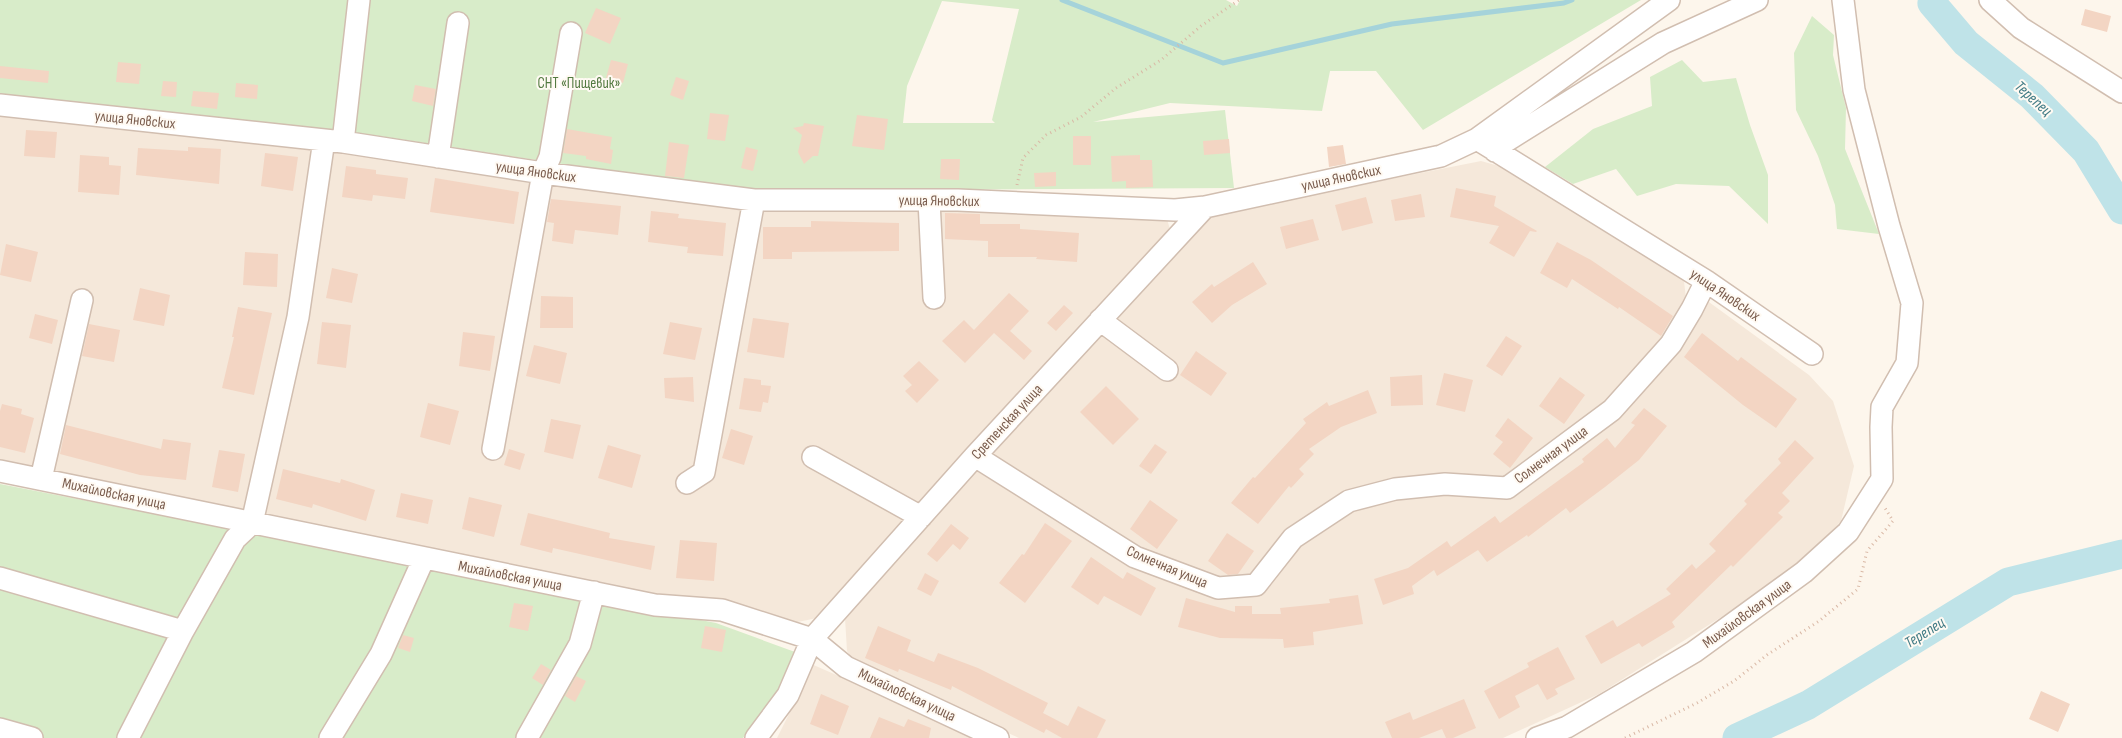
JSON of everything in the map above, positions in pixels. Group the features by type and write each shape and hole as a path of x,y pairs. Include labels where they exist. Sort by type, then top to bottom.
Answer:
{"street":[{"path":"128,738 183,631 235,539 252,523 298,317 359,0"},
{"path":"1477,139 1669,0"},
{"path":"1495,150 1502,143 1663,43 1757,0"},
{"name":"Михайловская улица","path":"1537,738 1567,728 1694,652 1804,572 1848,532 1882,479 1882,407 1906,363 1912,303 1889,226 1854,90 1843,0"},
{"path":"1990,0 2021,28 2122,92"},
{"path":"438,157 458,23"},
{"path":"493,449 543,173 550,156 571,32"},
{"name":"улица Яновских","path":"0,105 333,141 543,173 754,200 929,200 1175,210 1205,207 1441,156 1477,139 1706,281 1812,354"},
{"path":"687,483 704,472 754,200"},
{"path":"929,200 934,298"},
{"name":"Сретенская улица","path":"756,738 788,696 812,639 975,456 1205,207"},
{"name":"Солнечная улица","path":"975,456 1135,557 1218,588 1256,585 1293,538 1349,501 1395,489 1444,484 1507,488 1612,410 1671,344 1706,281"},
{"path":"41,479 82,300"},
{"path":"1100,320 1166,370"},
{"path":"813,457 921,517"},
{"name":"Михайловская улица","path":"0,471 655,604 722,610 812,639 846,667 998,738"},
{"path":"330,738 381,654 424,558"},
{"path":"0,578 183,631"},
{"path":"527,738 580,644 594,592"},
{"path":"0,729 32,738"}],"path":[{"path":"1013,203 1023,158 1046,135 1081,117 1116,88 1161,60 1201,26 1239,0"},
{"path":"1625,738 1697,703 1734,681 1767,655 1819,622 1858,589 1867,551 1893,521 1874,491"}],"shaded area":[{"path":"0,113 314,149 758,210 908,211 968,209 1167,219 1171,233 817,618 793,623 637,596 0,464"},
{"path":"1481,161 1513,170 1672,270 1684,281 1687,307 1665,342 1608,403 1507,480 1400,486 1282,536 1243,582 1222,582 1145,555 989,453 1210,215"},
{"path":"1702,297 1809,375 1833,401 1854,466 1841,521 1800,567 1599,694 1503,738 1019,738 856,664 847,651 845,618 973,469 1126,561 1180,585 1228,594 1347,513 1383,497 1430,490 1497,495 1622,412"},
{"path":"809,663 980,738 777,738 792,708"}],"green space":[{"name":"СНТ «Пищевик»","path":"0,0 1226,0 1237,6 1240,0 1641,0 1423,130 1376,71 1330,71 1322,111 1170,103 1093,122 1225,110 1234,188 740,191 379,136 0,95","holes":["942,1 1019,9 992,120 995,123 903,123 907,86"]},
{"path":"1812,16 1834,35 1833,55 1846,108 1845,149 1879,234 1837,229 1835,205 1818,156 1796,110 1794,53"},
{"path":"1682,60 1703,82 1736,78 1768,175 1768,224 1729,186 1676,184 1637,196 1616,169 1573,184 1545,167 1593,129 1652,106 1650,77"},
{"path":"0,484 716,623 795,652 773,701 743,738 0,738"}],"building":[{"path":"596,8 621,18 610,44 585,33"},
{"path":"2085,9 2111,16 2107,32 2081,25"},
{"path":"611,60 628,64 623,83 606,78"},
{"path":"118,62 141,64 139,84 116,82"},
{"path":"0,66 49,71 48,83 0,78"},
{"path":"676,77 689,81 683,100 670,95"},
{"path":"163,81 177,82 176,97 161,96"},
{"path":"236,83 258,85 257,99 235,97"},
{"path":"415,85 436,89 433,106 412,101"},
{"path":"193,91 219,93 217,109 191,106"},
{"path":"710,113 729,115 725,141 707,139"},
{"path":"857,115 888,119 884,150 852,146"},
{"path":"804,123 824,126 818,156 813,156 804,164 798,152 802,135 793,128 803,126"},
{"path":"567,129 612,137 610,149 613,150 611,164 586,159 586,156 563,153"},
{"path":"26,130 57,132 55,158 24,156"},
{"path":"1073,136 1091,136 1091,165 1073,165"},
{"path":"1229,139 1230,153 1204,155 1203,141"},
{"path":"669,142 689,145 684,178 665,176"},
{"path":"1343,145 1346,164 1329,167 1327,147"},
{"path":"188,147 221,149 219,184 136,175 138,148 188,151"},
{"path":"746,147 758,150 753,171 741,168"},
{"path":"265,153 298,157 293,191 261,186"},
{"path":"80,155 109,157 109,165 121,166 119,195 78,192"},
{"path":"1140,155 1140,160 1152,160 1153,187 1126,188 1126,181 1112,182 1111,156"},
{"path":"941,159 960,159 959,180 940,179"},
{"path":"346,166 376,170 376,174 408,178 405,199 373,195 372,201 342,197"},
{"path":"1056,172 1056,186 1035,187 1034,173"},
{"path":"435,178 519,192 514,224 430,212"},
{"path":"1456,188 1496,196 1494,206 1537,231 1530,231 1514,257 1489,243 1499,226 1450,217"},
{"path":"1421,194 1425,217 1395,221 1391,200"},
{"path":"1366,197 1373,223 1342,231 1335,205"},
{"path":"551,199 621,206 618,235 575,230 573,244 552,241 554,223 547,222"},
{"path":"651,211 679,214 678,218 726,223 723,256 687,253 688,247 648,242"},
{"path":"945,213 980,214 980,224 1020,224 1020,229 1079,233 1077,262 1036,259 1037,257 988,257 988,241 945,239"},
{"path":"1313,219 1319,240 1286,249 1280,227"},
{"path":"811,221 899,223 899,251 792,252 792,259 763,259 763,227 811,227"},
{"path":"1557,242 1591,260 1673,316 1661,336 1619,307 1618,309 1572,279 1567,288 1540,273"},
{"path":"6,244 38,252 31,282 0,275"},
{"path":"245,252 278,254 277,287 243,285"},
{"path":"1253,262 1267,284 1232,305 1212,323 1192,302 1212,284 1214,287"},
{"path":"332,268 358,274 352,303 326,298"},
{"path":"140,288 170,295 164,326 133,320"},
{"path":"1009,293 1029,311 1010,331 1032,351 1024,360 994,333 965,363 942,341 964,320 974,330"},
{"path":"541,296 573,297 573,328 540,328"},
{"path":"1064,305 1073,313 1056,331 1047,323"},
{"path":"238,307 272,313 254,395 222,388 234,337 232,337"},
{"path":"35,314 58,320 52,344 29,338"},
{"path":"753,318 789,323 784,358 747,352"},
{"path":"322,322 351,325 346,368 317,364"},
{"path":"670,322 702,328 695,360 663,354"},
{"path":"89,324 120,330 114,362 82,356"},
{"path":"463,332 495,336 490,371 459,366"},
{"path":"1702,333 1738,361 1741,357 1797,399 1776,428 1743,405 1684,357"},
{"path":"1506,336 1522,346 1502,376 1486,366"},
{"path":"534,345 567,353 560,384 526,376"},
{"path":"1196,351 1227,373 1211,396 1180,375"},
{"path":"919,361 939,380 917,403 905,391 912,385 903,376"},
{"path":"1444,373 1473,380 1465,412 1436,405"},
{"path":"1422,375 1423,405 1391,406 1390,377"},
{"path":"693,377 694,402 665,398 664,378"},
{"path":"1560,377 1585,395 1564,424 1539,406"},
{"path":"744,378 761,380 761,385 771,386 768,403 763,402 761,412 739,409"},
{"path":"1106,386 1139,419 1113,445 1080,412"},
{"path":"1368,390 1377,413 1341,427 1309,449 1314,454 1299,469 1304,474 1291,488 1289,486 1258,524 1231,503 1253,477 1255,478 1306,423 1303,419 1327,402 1329,406"},
{"path":"428,403 459,411 450,445 420,437"},
{"path":"2,404 22,409 21,414 34,418 25,453 0,447 0,411"},
{"path":"1644,408 1667,426 1639,460 1605,487 1570,513 1566,508 1528,537 1527,535 1487,562 1478,550 1437,576 1434,570 1412,586 1414,594 1383,605 1374,579 1408,568 1447,541 1451,547 1495,516 1500,523 1584,462 1582,459 1607,438 1615,448 1635,425 1631,423"},
{"path":"1508,418 1533,438 1510,468 1493,454 1503,442 1495,436"},
{"path":"551,419 581,425 573,459 544,452"},
{"path":"66,425 161,449 163,439 191,443 186,480 140,475 60,454"},
{"path":"731,429 753,436 744,465 722,458"},
{"path":"1795,440 1814,458 1782,493 1790,501 1778,513 1783,517 1733,567 1731,565 1672,622 1675,627 1642,647 1639,643 1601,664 1585,636 1613,620 1617,627 1671,594 1666,589 1692,564 1696,569 1716,551 1709,544 1747,504 1744,501 1781,463 1778,459"},
{"path":"1155,444 1167,452 1151,474 1139,466"},
{"path":"608,445 641,455 632,488 598,478"},
{"path":"509,449 525,454 520,470 504,465"},
{"path":"219,450 245,454 238,492 212,487"},
{"path":"283,469 340,483 341,479 375,490 366,521 313,504 312,508 276,499"},
{"path":"401,493 433,500 428,524 396,517"},
{"path":"469,497 502,505 494,537 462,529"},
{"path":"1150,500 1178,520 1157,549 1130,529"},
{"path":"528,513 610,533 609,538 655,546 651,570 553,548 552,553 520,545"},
{"path":"1045,523 1072,541 1025,603 999,583 1022,554 1024,555"},
{"path":"951,524 969,538 960,550 953,544 937,562 927,554"},
{"path":"1227,533 1254,551 1238,574 1228,575 1208,561"},
{"path":"680,540 717,543 714,581 676,578"},
{"path":"1091,557 1123,579 1127,572 1156,588 1141,616 1104,596 1098,605 1071,587"},
{"path":"925,573 939,581 931,596 917,589"},
{"path":"1358,595 1363,624 1313,632 1314,645 1284,648 1283,639 1220,638 1178,627 1186,598 1235,612 1235,606 1252,606 1252,614 1281,614 1280,608 1330,603 1329,599"},
{"path":"514,603 533,606 528,631 509,627"},
{"path":"705,626 726,630 722,652 701,648"},
{"path":"878,626 911,640 907,651 934,662 938,653 978,668 1048,703 1043,713 1068,726 1078,706 1106,720 1097,738 1062,738 1046,729 1044,733 952,686 951,690 899,669 898,672 865,658"},
{"path":"403,635 414,638 410,652 398,648"},
{"path":"1558,647 1575,679 1555,689 1558,694 1547,700 1538,684 1515,696 1520,707 1499,719 1484,691 1529,667 1527,663"},
{"path":"541,664 551,670 543,685 532,678"},
{"path":"576,676 586,681 575,702 565,696"},
{"path":"2041,691 2070,704 2058,732 2029,719"},
{"path":"821,694 849,706 838,735 810,724"},
{"path":"1464,699 1476,728 1453,738 1446,738 1442,729 1419,738 1392,738 1385,722 1410,712 1413,720"},
{"path":"879,717 904,727 908,719 931,728 929,738 870,738"}],"waterway":[{"path":"1062,0 1223,63 1392,24 1564,3 1572,0"},
{"name":"Терепец","path":"1933,0 1932,3 1966,43 2032,96 2086,151 2122,210"},
{"name":"Терепец","path":"1737,738 1808,705 2008,582 2122,554"}]}
